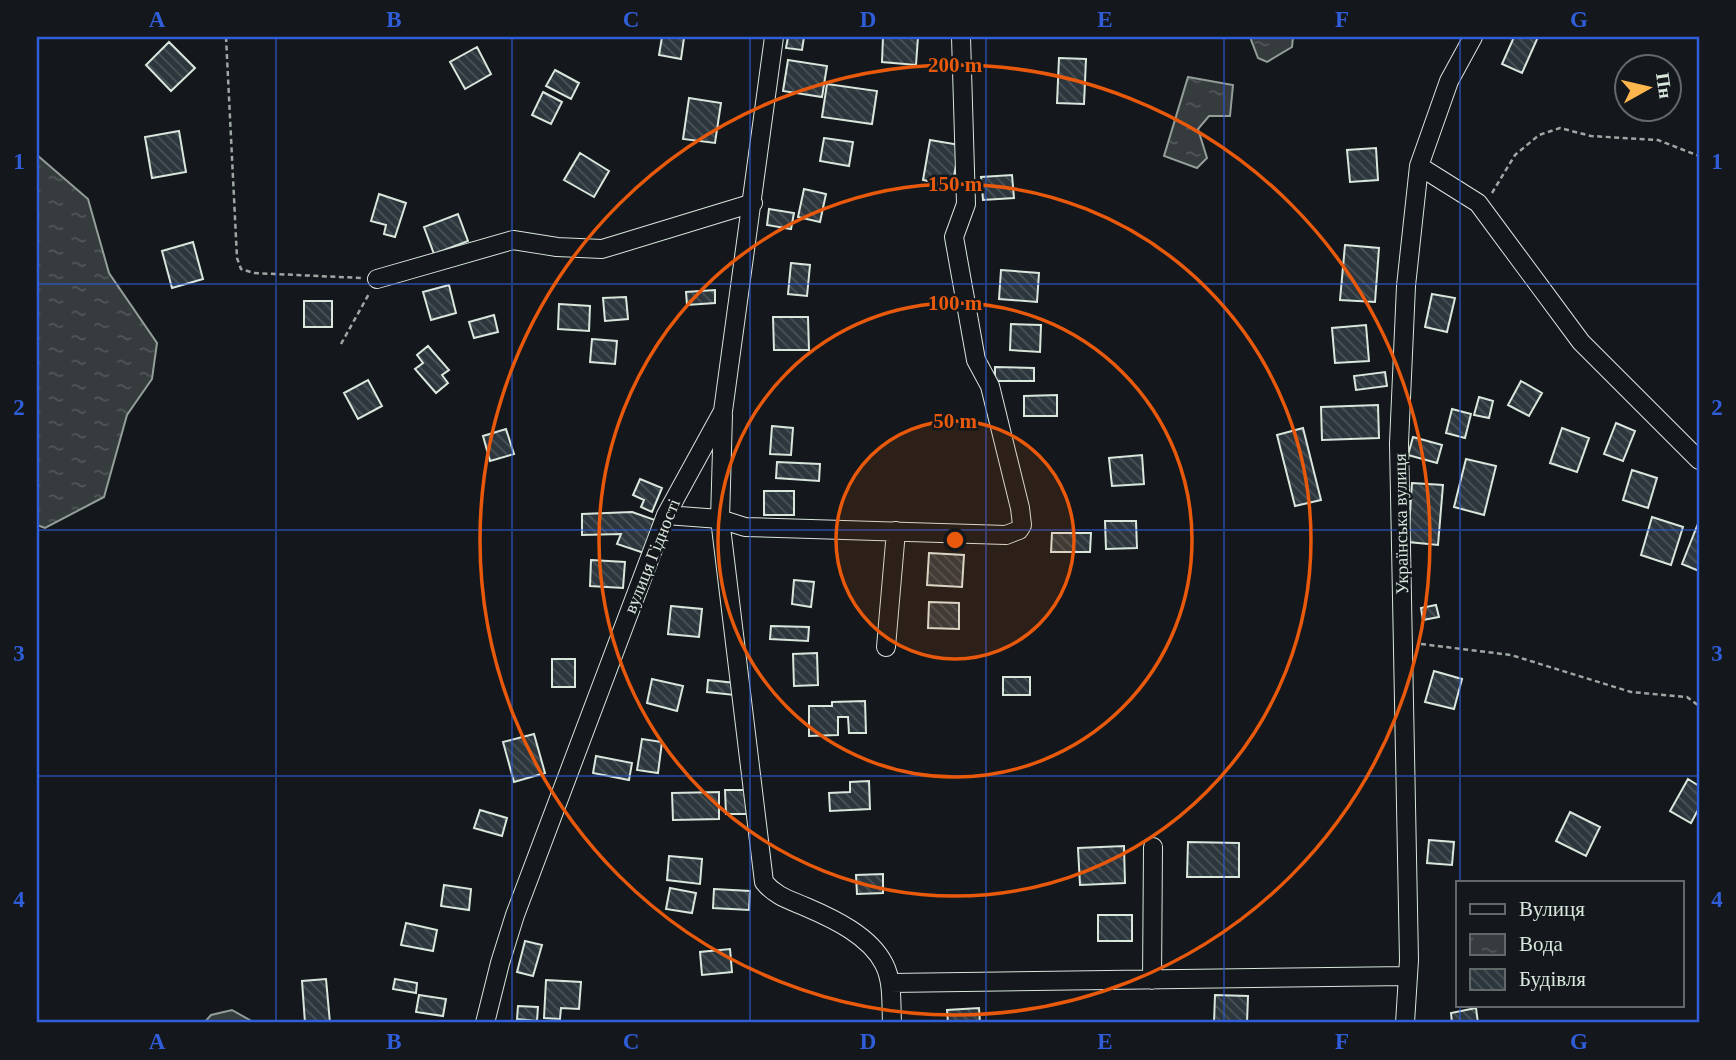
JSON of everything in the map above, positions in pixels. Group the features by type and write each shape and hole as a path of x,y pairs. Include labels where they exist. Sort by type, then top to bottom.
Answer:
{"street":[{"name":"вулиця Гідності","path":"485,1023 499,963 515,915 666,515 723,411 774,37"},
{"path":"666,515 720,519 745,527 1006,535 1015,533 1022,525 990,386 976,360 954,237 966,204 961,37"},
{"name":"Українська вулиця","path":"1405,1023 1408,976 1399,443 1406,286 1419,166 1449,81 1473,37"},
{"path":"1419,166 1478,203 1581,342 1699,460"},
{"path":"377,279 513,240 557,247 602,249 753,203"},
{"path":"723,411 720,519 764,882 772,892 827,916 871,944 885,965 890,983 892,1023"},
{"path":"886,647 896,531"},
{"path":"1152,979 1153,847"},
{"path":"890,983 1408,976"}],"path":[{"path":"226,37 237,258 242,269 254,273 377,279 341,344"},
{"path":"1478,203 1494,191 1515,155 1539,135 1560,128 1591,136 1658,140 1699,156"},
{"path":"1404,642 1511,655 1631,692 1687,697 1699,706"}],"water":[{"path":"1250,37 1293,37 1292,47 1267,62 1258,58"},
{"path":"1188,77 1233,85 1230,116 1209,116 1198,129 1207,158 1197,168 1164,156"},
{"path":"37,155 88,199 109,273 157,343 152,379 127,415 104,497 45,528 37,525"},
{"path":"232,1010 255,1023 204,1023 211,1015"}],"building":[{"path":"662,37 684,38 681,59 659,55"},
{"path":"788,37 804,37 802,50 786,48"},
{"path":"883,37 918,37 916,65 882,62"},
{"path":"1514,37 1538,37 1522,73 1502,64"},
{"path":"169,42 195,68 171,91 146,65"},
{"path":"477,47 491,74 465,89 450,62"},
{"path":"1059,58 1086,59 1084,104 1057,103"},
{"path":"788,60 827,66 822,97 783,91"},
{"path":"555,70 579,83 571,99 546,86"},
{"path":"827,84 877,91 872,124 822,117"},
{"path":"543,92 562,102 551,124 532,115"},
{"path":"689,98 721,103 715,143 683,139"},
{"path":"179,131 186,172 152,178 145,137"},
{"path":"824,138 853,142 849,166 820,161"},
{"path":"930,140 960,145 952,186 923,180"},
{"path":"1376,148 1378,180 1350,182 1347,150"},
{"path":"580,153 609,171 594,197 564,180"},
{"path":"1012,175 1014,198 983,200 981,177"},
{"path":"804,189 826,194 820,222 798,217"},
{"path":"379,194 406,203 395,237 384,234 386,225 371,221"},
{"path":"769,209 794,213 791,229 767,225"},
{"path":"458,214 468,241 434,254 424,227"},
{"path":"193,242 203,279 172,288 162,251"},
{"path":"1345,245 1379,248 1375,302 1340,300"},
{"path":"791,263 810,265 807,296 788,294"},
{"path":"1001,270 1039,273 1037,302 999,299"},
{"path":"449,285 456,313 431,320 423,292"},
{"path":"715,290 715,303 687,305 686,292"},
{"path":"1432,294 1455,298 1447,332 1425,327"},
{"path":"626,297 628,319 605,321 603,298"},
{"path":"304,301 332,301 332,327 304,327"},
{"path":"559,304 590,306 589,331 558,329"},
{"path":"494,315 498,332 474,338 469,322"},
{"path":"773,317 808,317 809,350 774,350"},
{"path":"1011,324 1041,325 1040,352 1010,350"},
{"path":"1366,325 1369,361 1335,363 1332,328"},
{"path":"592,339 617,341 615,364 590,362"},
{"path":"428,346 449,370 442,375 448,383 436,393 415,369 423,363 417,355"},
{"path":"995,367 1034,368 1034,381 995,381"},
{"path":"1385,372 1387,386 1356,390 1354,376"},
{"path":"368,380 382,406 358,419 344,393"},
{"path":"1521,381 1542,393 1529,416 1508,405"},
{"path":"1057,395 1057,416 1024,416 1024,396"},
{"path":"1479,397 1493,401 1489,418 1474,415"},
{"path":"1378,405 1379,438 1322,440 1321,407"},
{"path":"1452,409 1471,414 1465,438 1446,433"},
{"path":"1616,423 1635,431 1623,461 1604,454"},
{"path":"772,426 793,428 791,455 770,454"},
{"path":"1303,428 1321,500 1295,506 1277,435"},
{"path":"1562,428 1589,438 1577,472 1550,463"},
{"path":"506,429 514,454 490,461 483,436"},
{"path":"1413,437 1442,445 1437,463 1408,455"},
{"path":"1142,455 1144,484 1112,486 1109,458"},
{"path":"1466,459 1496,466 1484,515 1454,507"},
{"path":"777,462 820,464 819,481 776,478"},
{"path":"1632,470 1657,478 1648,508 1623,500"},
{"path":"640,479 662,488 652,512 641,507 644,500 633,495"},
{"path":"1412,483 1443,485 1438,545 1408,542"},
{"path":"764,491 794,491 794,515 764,515"},
{"path":"632,512 655,520 644,553 617,544 621,534 582,535 582,514"},
{"path":"1652,517 1683,527 1671,565 1641,555"},
{"path":"1105,521 1136,521 1137,548 1106,549"},
{"path":"1699,521 1699,571 1682,564"},
{"path":"1052,533 1091,533 1090,552 1051,552"},
{"path":"929,553 964,555 962,587 927,585"},
{"path":"591,560 625,562 623,588 590,586"},
{"path":"794,580 814,582 811,607 792,604"},
{"path":"929,602 959,603 959,629 928,628"},
{"path":"1436,605 1439,617 1423,620 1421,608"},
{"path":"671,606 702,609 699,637 668,634"},
{"path":"771,626 809,627 808,641 770,639"},
{"path":"817,653 818,685 794,686 793,654"},
{"path":"552,659 575,659 575,687 552,687"},
{"path":"1434,671 1462,679 1454,709 1425,702"},
{"path":"1003,677 1030,677 1030,695 1003,695"},
{"path":"652,679 683,686 677,711 647,703"},
{"path":"708,680 735,683 734,695 707,692"},
{"path":"865,701 866,733 849,733 848,717 838,717 838,735 809,736 809,706"},
{"path":"534,734 545,773 514,782 503,742"},
{"path":"642,739 662,742 658,773 637,770"},
{"path":"596,756 632,763 629,780 593,773"},
{"path":"1688,779 1699,786 1699,808 1691,823 1670,811"},
{"path":"869,781 870,809 830,811 829,793 850,792 850,782"},
{"path":"725,790 747,790 747,814 726,814"},
{"path":"719,792 719,819 673,820 672,793"},
{"path":"480,810 507,818 502,836 474,828"},
{"path":"1570,812 1600,827 1586,856 1556,841"},
{"path":"1429,840 1454,842 1452,865 1427,863"},
{"path":"1188,842 1239,843 1239,877 1187,877"},
{"path":"1124,846 1125,883 1080,885 1078,848"},
{"path":"669,856 702,859 700,884 667,880"},
{"path":"883,874 883,893 857,894 856,875"},
{"path":"444,885 471,889 469,910 441,906"},
{"path":"670,888 696,893 692,913 666,909"},
{"path":"714,889 750,891 749,910 713,908"},
{"path":"1098,915 1132,915 1132,941 1098,941"},
{"path":"406,923 437,930 433,951 401,945"},
{"path":"525,941 542,945 533,976 517,972"},
{"path":"730,949 732,972 702,975 700,952"},
{"path":"326,979 330,1023 305,1023 302,981"},
{"path":"395,979 417,983 416,993 393,989"},
{"path":"546,980 581,982 579,1009 561,1008 560,1019 544,1018"},
{"path":"419,995 446,999 443,1016 416,1012"},
{"path":"1215,995 1248,996 1247,1023 1214,1023"},
{"path":"518,1006 538,1007 537,1021 517,1019"},
{"path":"979,1008 980,1023 948,1023 947,1010"},
{"path":"1476,1008 1478,1023 1452,1023 1451,1013"}]}
